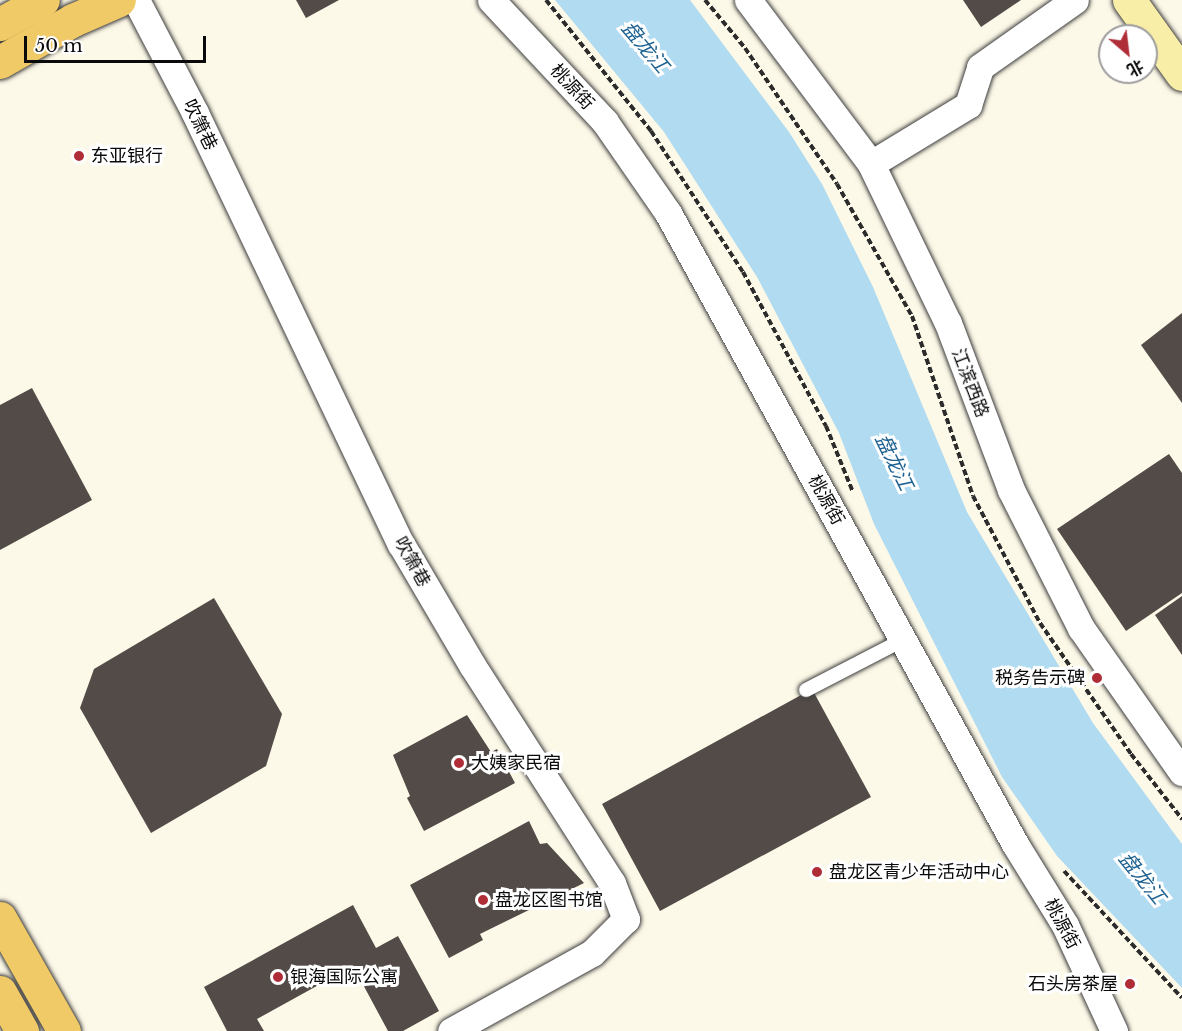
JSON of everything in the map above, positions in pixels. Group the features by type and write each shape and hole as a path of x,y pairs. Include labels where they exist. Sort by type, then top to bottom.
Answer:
{"main road":[{"path":"0,24 42,0"},
{"path":"0,62 73,20 119,0"},
{"path":"1129,0 1182,74"},
{"path":"0,918 64,1031"},
{"path":"0,992 22,1031"}],"street":[{"name":"吹箫巷","path":"136,0 195,113 401,544 472,665 612,883 626,919 592,953 451,1031"},
{"name":"桃源街","path":"490,0 606,122 668,213 1015,844 1065,925 1114,1031"},
{"name":"江滨西路","path":"748,0 871,164 948,323 1011,490 1076,617 1149,730 1182,772"},
{"path":"871,164 968,105 980,67 1075,0"}],"lane":[{"path":"806,690 903,640"}],"path":[{"path":"705,0 745,48 837,184 912,316 973,496 1040,623 1131,754 1182,819"},
{"path":"1056,863 1182,998"}],"water":[{"name":"盘龙江","path":"555,0 690,0 789,132 822,184 873,287 967,512 1093,723 1182,844 1182,988 1057,856 1002,777 874,524 839,433 757,277 664,132"}],"building":[{"path":"296,0 339,0 306,18"},
{"path":"963,0 1021,0 981,27"},
{"path":"1182,313 1182,403 1141,345"},
{"path":"32,388 92,500 0,550 0,405"},
{"path":"1169,454 1182,473 1182,593 1126,631 1057,529"},
{"path":"1182,596 1182,655 1155,615"},
{"path":"214,598 282,714 266,766 151,833 80,708 94,669"},
{"path":"812,689 871,797 660,911 602,804"},
{"path":"467,715 491,752 497,749 515,783 424,831 407,798 410,796 393,755"},
{"path":"529,821 540,844 547,843 584,883 480,934 483,940 449,958 410,885"},
{"name":"银海国际公寓","path":"353,905 376,948 398,936 439,1011 403,1031 388,1031 353,966 257,1019 264,1031 227,1031 204,987"}],"place":[{"name":"东亚银行","path":"79,156"},
{"name":"税务告示碑","path":"1097,678"},
{"name":"大姨家民宿","path":"459,763"},
{"name":"盘龙区青少年活动中心","path":"817,872"},
{"name":"盘龙区图书馆","path":"483,900"},
{"name":"银海国际公寓","path":"278,977"},
{"name":"石头房茶屋","path":"1130,984"}]}
